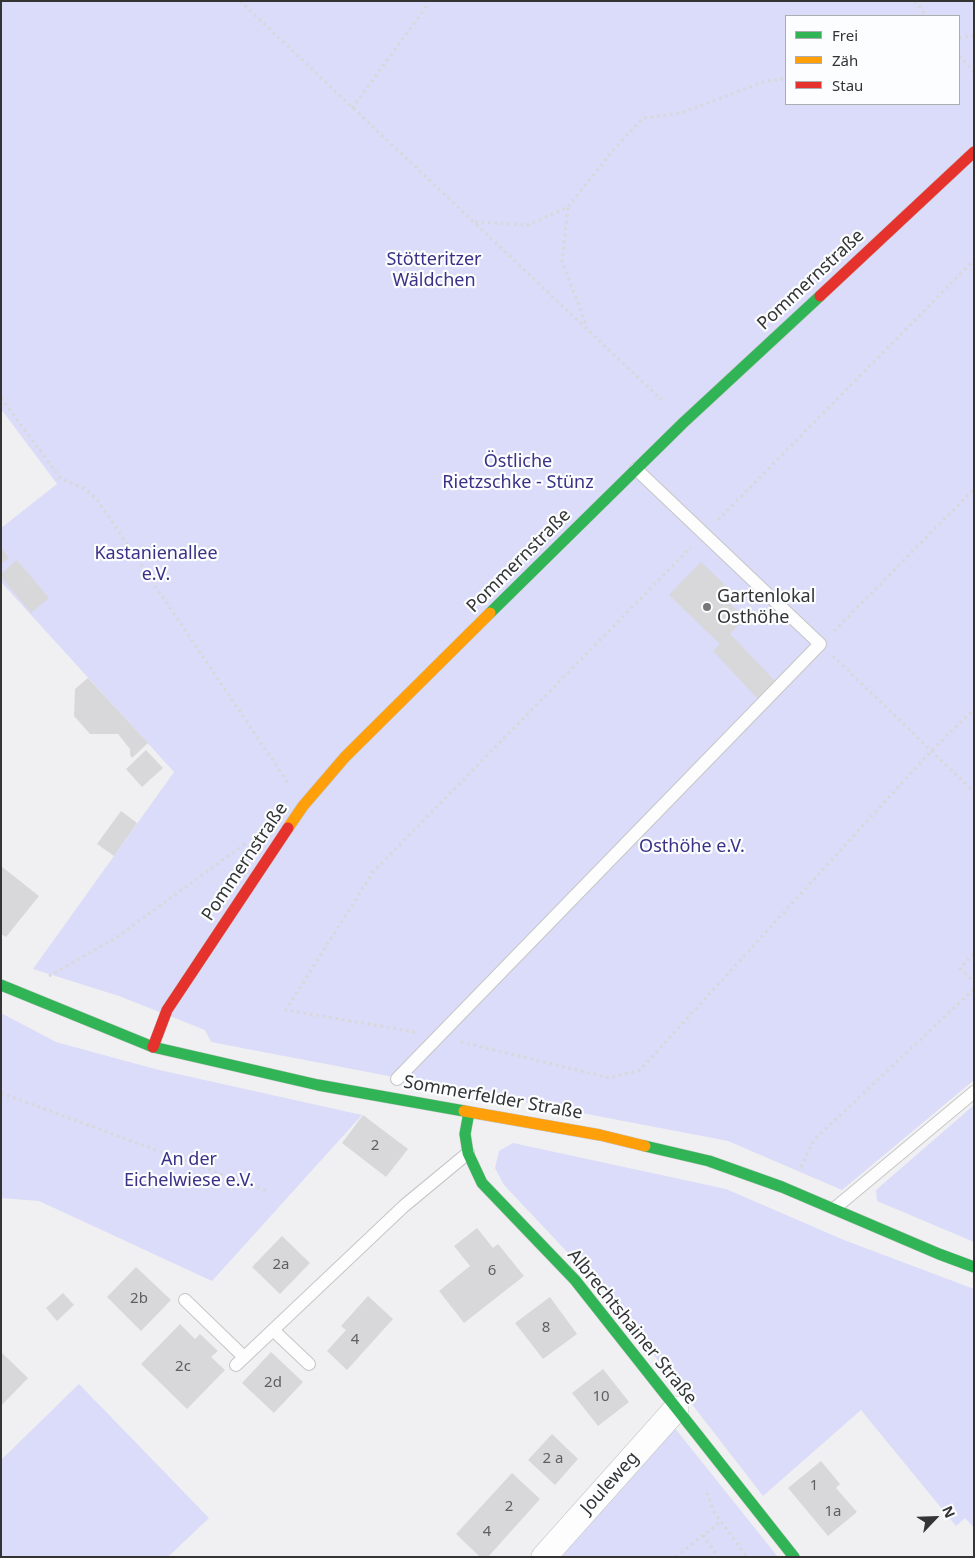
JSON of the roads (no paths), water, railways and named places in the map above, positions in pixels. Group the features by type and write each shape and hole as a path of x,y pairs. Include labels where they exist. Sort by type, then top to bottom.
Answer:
{"street":[{"name":"Pommernstraße","path":"153,1047 167,1010 303,806 345,757 683,423 974,152"},
{"name":"Sommerfelder Straße","path":"1,985 153,1047 318,1085 600,1135 709,1161 835,1208 938,1254 974,1267"},
{"name":"Albrechtshainer Straße","path":"469,1112 465,1134 468,1153 482,1183 575,1280 794,1557"},
{"name":"Jouleweg","path":"544,1557 676,1409"}],"lane":[{"path":"397,1079 820,644 636,470"},
{"path":"835,1208 974,1092"},
{"path":"185,1300 240,1361 404,1206 468,1153"},
{"path":"273,1330 308,1364"}],"place":[{"name":"Gartenlokal Osthöhe","path":"707,607"}],"park label":[{"name":"Stötteritzer Wäldchen","path":"434,270"},
{"name":"Östliche Rietzschke - Stünz","path":"518,472"},
{"name":"Kastanienallee e.V.","path":"156,564"},
{"name":"Osthöhe e.V.","path":"692,847"},
{"name":"An der Eichelwiese e.V.","path":"189,1170"}]}
